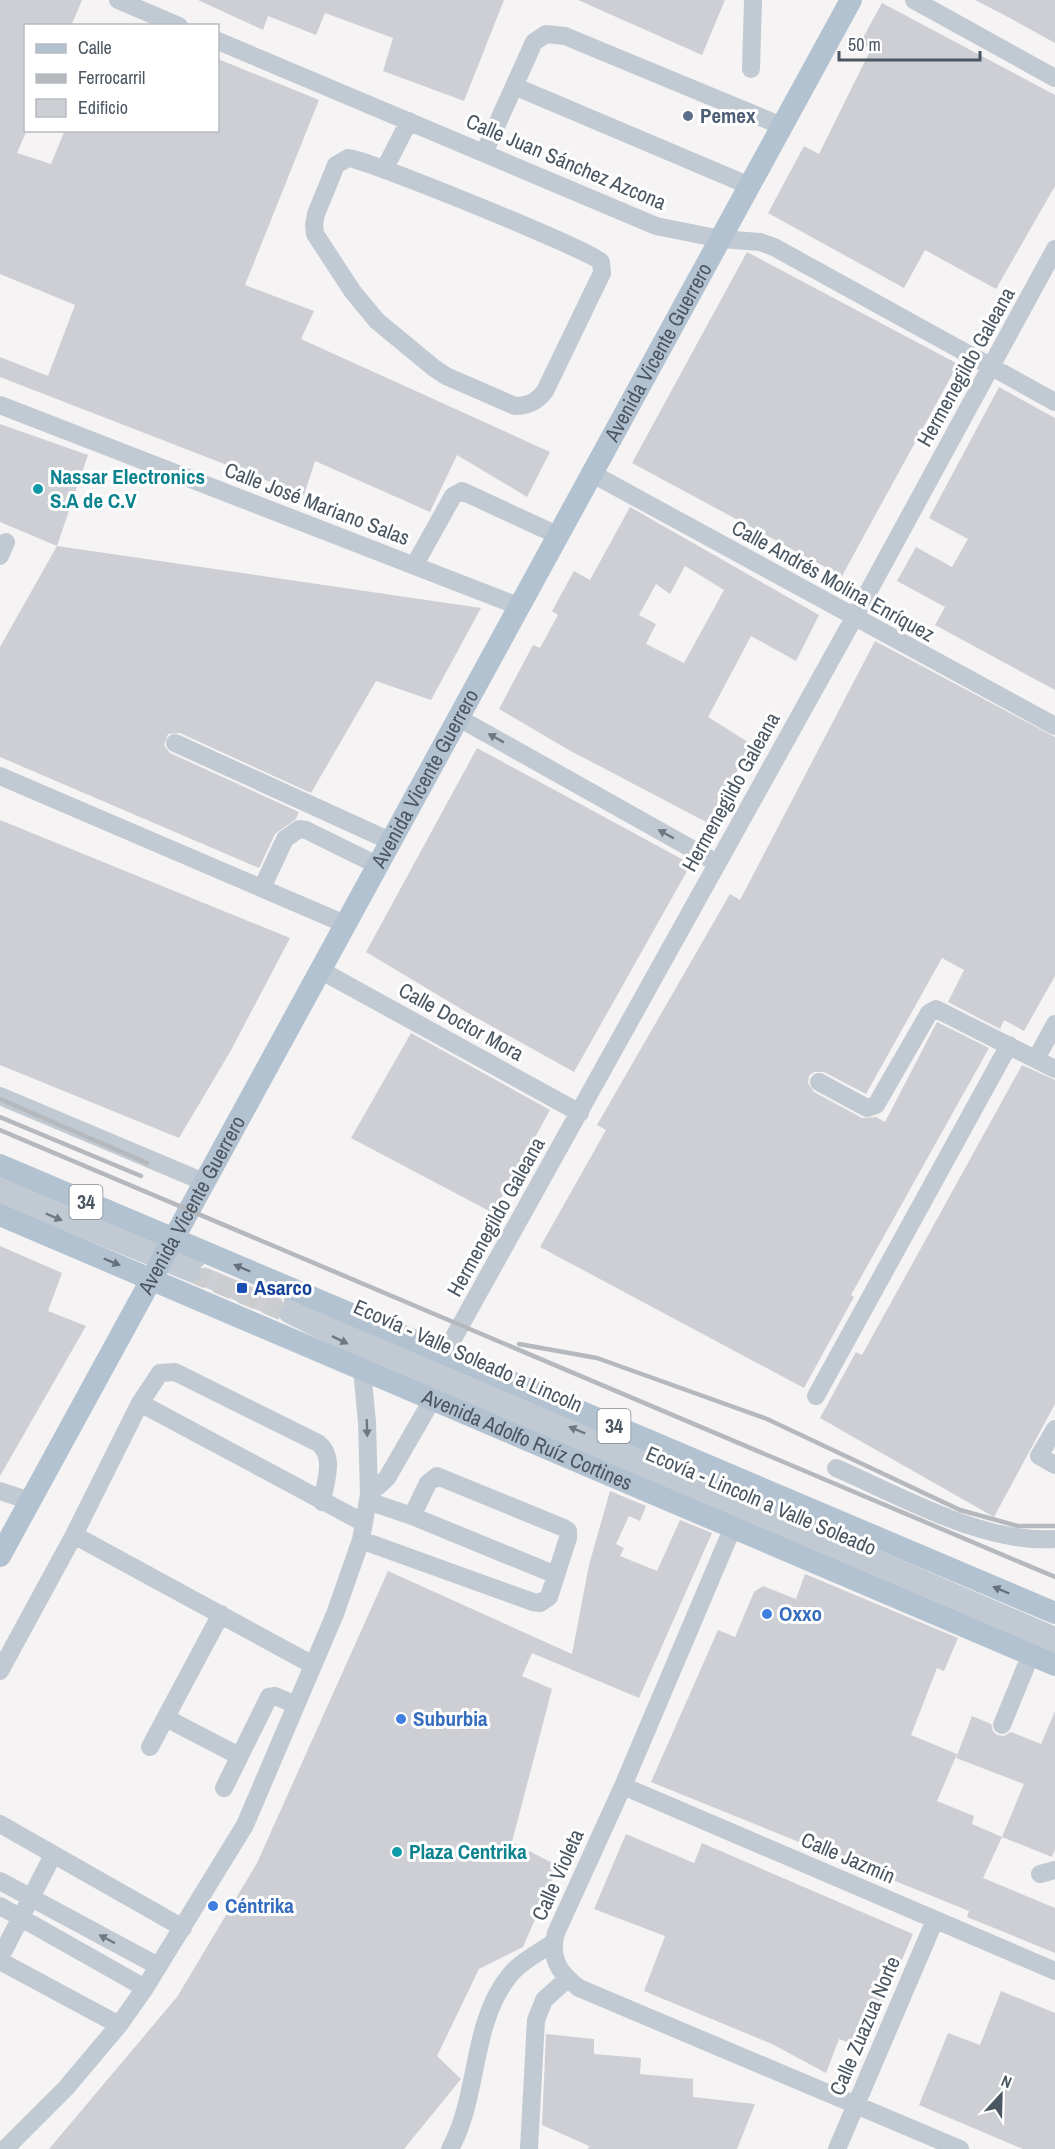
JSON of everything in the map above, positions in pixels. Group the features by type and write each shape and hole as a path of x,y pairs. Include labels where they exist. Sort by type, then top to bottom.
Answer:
{"main road":[{"name":"Avenida Vicente Guerrero","path":"0,1556 457,717 750,186 845,2"},
{"name":"Avenida Adolfo Ruíz Cortines","path":"0,1165 362,1370 1055,1665"},
{"name":"Avenida Adolfo Ruíz Cortines","path":"0,1215 163,1257 444,1355 1055,1613"}],"street":[{"path":"118,0 174,24"},
{"path":"751,69 753,0"},
{"path":"914,0 1055,78"},
{"path":"484,153 534,42 539,37 556,33 782,126"},
{"name":"Calle Juan Sánchez Azcona","path":"219,41 656,226 720,239 760,242 774,247 1055,402"},
{"path":"514,86 750,186"},
{"path":"384,170 410,121"},
{"path":"355,159 384,170 590,253 601,262 602,273 545,392 539,399 524,406 515,406 446,376 377,321 353,292 315,234 314,220 336,165 342,160 355,159"},
{"name":"Hermenegildo Galeana","path":"444,1355 854,618 1055,249"},
{"name":"Calle José Mariano Salas","path":"0,405 518,606"},
{"name":"Calle Andrés Molina Enríquez","path":"591,473 1055,726"},
{"path":"414,566 455,494 462,491 557,535"},
{"path":"457,717 717,862"},
{"path":"175,743 390,841"},
{"path":"0,776 345,924"},
{"path":"262,888 285,839 299,828 377,865"},
{"name":"Calle Doctor Mora","path":"320,970 580,1113"},
{"path":"819,1082 867,1108 876,1105 929,1014 936,1009 1055,1069"},
{"path":"1036,1059 1055,1024"},
{"path":"816,1396 1009,1045"},
{"path":"0,1096 204,1182"},
{"path":"0,1178 163,1257"},
{"path":"0,1195 163,1257 194,1266"},
{"name":"Ecovía - Valle Soleado a Lincoln","path":"290,1307 1055,1636"},
{"name":"Ecovía - Lincoln a Valle Soleado","path":"290,1307 423,1381 1055,1650"},
{"path":"4,2149 66,2088 119,2025 146,1988 245,1825 351,1572 362,1532 368,1498 368,1422 362,1370"},
{"path":"0,1671 74,1535 140,1404 160,1373 176,1372 318,1443 328,1453 322,1502"},
{"path":"368,1498 387,1478 432,1400"},
{"path":"140,1404 322,1502 362,1532 533,1602 540,1603 549,1597 568,1538 568,1531 443,1477 432,1478 428,1483 412,1516"},
{"path":"1055,1429 1039,1456 1055,1465"},
{"path":"836,1468 985,1530 1024,1539 1055,1539"},
{"path":"0,1491 30,1502"},
{"path":"368,1498 556,1575"},
{"name":"Calle Violeta","path":"567,1979 557,1967 554,1942 733,1527"},
{"path":"74,1535 313,1665"},
{"path":"150,1747 221,1614"},
{"path":"1002,1725 1031,1654"},
{"path":"224,1788 269,1697 275,1696 296,1705"},
{"path":"166,1718 239,1756"},
{"name":"Calle Jazmín","path":"623,1786 1055,1971"},
{"path":"0,1824 183,1928"},
{"path":"53,1855 0,1960 119,2025"},
{"path":"0,1881 158,1966"},
{"path":"0,1906 146,1988"},
{"name":"Calle Zuazua Norte","path":"837,2149 935,1920"},
{"path":"450,2149 465,2116 484,2030 494,2002 511,1973 554,1942"},
{"path":"529,2149 536,2020 544,2000 567,1979 579,1988 960,2149"}],"building":[{"path":"0,0 82,0 72,24 24,24 24,132 26,132 17,153 51,164 64,132 219,132 219,59 319,100 245,285 314,311 301,339 550,452 527,497 457,455 430,512 315,461 304,495 0,377 0,357 48,376 75,305 0,274"},
{"path":"198,0 504,0 464,101 383,71 393,38 325,13 316,35 268,16 263,30"},
{"path":"578,0 725,0 702,55"},
{"path":"975,0 1055,0 1055,43 1006,16"},
{"path":"882,3 1055,95 1055,186 996,289 925,250 904,288 768,213 804,146 819,154 871,49 860,43"},
{"path":"747,252 958,364 842,576 632,463"},
{"path":"999,387 1055,418 1055,690 935,625 945,607 897,581 916,547 952,567 968,539 929,518"},
{"name":"Nassar Electronics S.A de C.V","path":"0,424 88,455 57,546 0,522"},
{"path":"630,507 819,615 796,661 751,636 708,717 751,744 710,824 567,749 499,709 533,645 540,648 558,615 552,611 574,571 590,580","holes":["685,566 724,590 684,663 646,644 656,624 639,615 656,584 670,594"]},
{"path":"57,546 481,608 431,700 376,681 311,793 180,733 168,734 164,745 170,753 299,812 296,819 275,834 259,868 0,757 0,647"},
{"path":"875,641 1055,737 1055,976 1024,1031 1004,1020 1000,1029 948,1002 964,970 942,958 866,1094 824,1072 814,1072 809,1076 808,1083 814,1092 862,1118 876,1117 885,1122 937,1022 989,1048 851,1295 854,1297 804,1388 540,1247 606,1130 597,1125 730,894 740,900"},
{"path":"477,748 691,864 574,1072 468,1013 366,952"},
{"path":"0,820 290,938 230,1052 179,1138 0,1065"},
{"path":"411,1033 550,1110 493,1213 351,1138"},
{"path":"1022,1065 1055,1080 1055,1404 994,1517 820,1418 856,1352 862,1355"},
{"path":"0,1246 62,1273 48,1311 86,1326 0,1476"},
{"path":"205,1267 282,1299 283,1304 278,1310 278,1319 195,1283 201,1278 201,1270"},
{"name":"Plaza Centrika","path":"610,1491 646,1506 640,1521 629,1516 616,1544 624,1548 620,1556 657,1571 680,1520 712,1533 639,1698 532,1653 522,1676 552,1689 512,1842 558,1866 523,1947 479,1969 437,2056 461,2079 404,2149 49,2149 177,1997 257,1863 388,1571 572,1654 589,1565"},
{"path":"805,1574 958,1638 944,1671 937,1668 911,1735 957,1754 937,1801 974,1816 972,1824 1002,1837 983,1878 1055,1908 1055,1953 967,1917 969,1911 651,1782 718,1630 735,1637 754,1592 763,1586 796,1599"},
{"path":"1055,1711 1055,1849 1052,1857 1002,1837 1024,1784 956,1758 972,1716 991,1724 997,1735 1004,1736 1011,1732 1041,1744"},
{"path":"626,1834 694,1863 702,1843 913,1934 864,2048 839,2039 826,2073 772,2044 644,1991 665,1936 594,1909"},
{"path":"1001,1991 1055,2013 1055,2149 1023,2149 919,2105 948,2033 980,2045"},
{"path":"546,2034 594,2039 594,2054 641,2058 640,2074 693,2079 693,2097 755,2104 737,2149 588,2149 589,2146 542,2125"}],"tunnel":[{"path":"191,1273 288,1314"}],"railway":[{"path":"0,1099 147,1163"},
{"path":"0,1117 141,1176"},
{"path":"0,1130 1055,1577"},
{"path":"519,1344 597,1358 767,1419 960,1510 1018,1526 1055,1526"}],"place":[{"name":"Pemex","path":"688,116"},
{"name":"Nassar Electronics S.A de C.V","path":"38,489"},
{"name":"Asarco","path":"242,1288"},
{"name":"Oxxo","path":"767,1614"},
{"name":"Suburbia","path":"401,1719"},
{"name":"Plaza Centrika","path":"397,1852"},
{"name":"Céntrika","path":"213,1906"}]}
